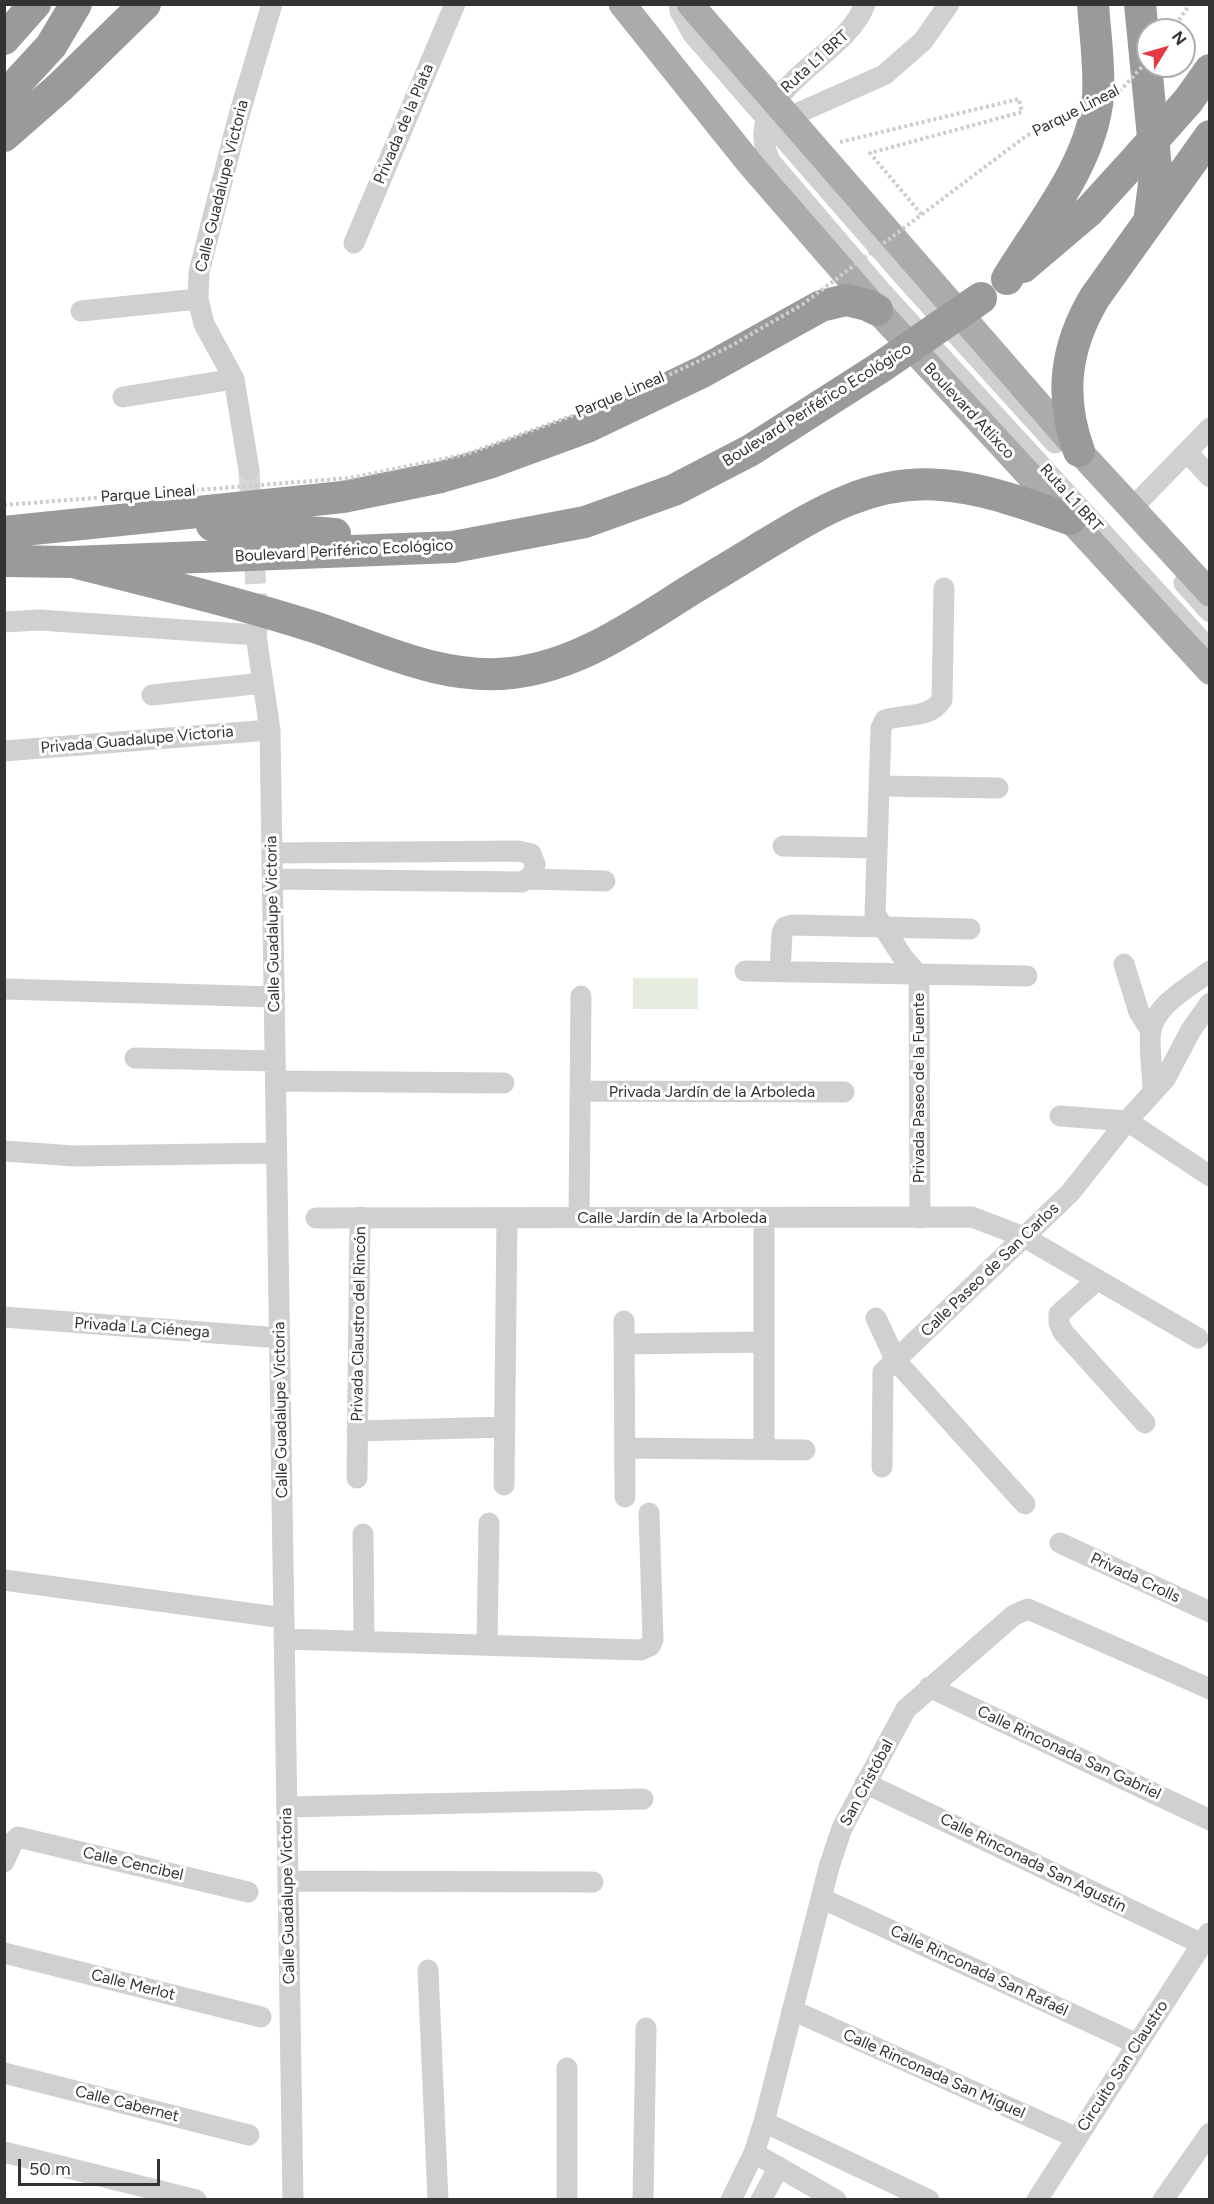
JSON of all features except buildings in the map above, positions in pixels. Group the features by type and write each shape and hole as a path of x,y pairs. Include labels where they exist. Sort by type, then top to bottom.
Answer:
{"highway":[{"path":"4,39 35,4"},
{"path":"4,97 51,46 76,4"},
{"path":"4,136 60,87 145,4"},
{"path":"1007,279 1069,180 1091,128 1098,98 1093,4"},
{"path":"1140,4 1156,168 1153,203 1148,222"},
{"name":"Boulevard Periférico Ecológico","path":"4,561 73,562 453,547 585,522 674,490 751,450 881,366 1007,279 1082,218 1188,101 1209,70"},
{"path":"1079,451 1067,411 1066,391 1073,341 1095,297 1209,136"},
{"path":"4,532 343,497 460,471 538,446 596,422 702,372 829,303 857,302 877,310"},
{"path":"73,562 309,625 441,670 488,674 555,664 606,642 824,509 861,494 900,485 949,486 1008,498 1070,519"},
{"path":"136,519 383,537 453,547"}],"main road":[{"name":"Boulevard Atlixco","path":"622,4 752,165 877,310 1209,671"},
{"path":"690,4 777,113 824,156 1079,451 1208,593"}],"street":[{"name":"Calle Guadalupe Victoria","path":"249,470 234,379 204,324 198,299 199,272 239,116 272,4"},
{"name":"Privada de la Plata","path":"354,243 455,4"},
{"name":"Ruta L1 BRT","path":"679,4 680,11 693,34 777,113 977,358 1208,593"},
{"name":"Ruta L1 BRT","path":"865,4 857,22 843,38 791,82 765,146 775,167 882,291 1209,650"},
{"path":"777,113 884,75 923,41 949,4"},
{"path":"81,311 198,299"},
{"path":"123,397 234,379"},
{"path":"1132,508 1197,458 1209,428"},
{"path":"1197,458 1209,477"},
{"name":"Privada Paseo de la Fuente","path":"920,1218 919,976 908,966 875,914 880,729 885,720 925,715 936,708 942,700 944,588"},
{"name":"Calle Guadalupe Victoria","path":"4,622 40,620 257,629 270,730 293,2199"},
{"path":"152,695 263,683"},
{"name":"Privada Guadalupe Victoria","path":"4,751 270,730"},
{"path":"879,786 998,788"},
{"path":"783,846 877,848"},
{"path":"272,853 518,851 531,854 535,864 533,875 522,882 273,879"},
{"path":"529,879 605,881"},
{"path":"780,972 782,933 785,927 970,929"},
{"path":"1124,964 1139,1012 1151,1031"},
{"path":"745,971 919,976 1027,976"},
{"path":"1153,1090 1151,1031 1161,1009 1209,972"},
{"path":"4,989 274,996"},
{"path":"579,1217 581,996"},
{"name":"Calle Paseo de San Carlos","path":"882,1467 884,1372 1070,1193 1127,1121 1165,1079 1191,1030 1209,1003"},
{"path":"135,1058 276,1071 504,1083"},
{"name":"Privada Jardín de la Arboleda","path":"580,1091 844,1092"},
{"path":"1060,1116 1127,1121 1209,1176"},
{"path":"4,1151 74,1156 277,1153"},
{"name":"Privada Claustro del Rincón","path":"357,1478 360,1217"},
{"name":"Calle Jardín de la Arboleda","path":"316,1218 972,1217 1024,1237 1198,1338"},
{"path":"504,1485 507,1218"},
{"path":"764,1219 764,1450"},
{"path":"1097,1280 1059,1314 1059,1323 1063,1332 1145,1423"},
{"name":"Privada La Ciénega","path":"4,1317 280,1338"},
{"path":"876,1318 896,1361 1025,1504"},
{"path":"624,1321 625,1497"},
{"path":"624,1344 764,1342"},
{"name":"Privada Claustro del Rincón","path":"357,1431 505,1427"},
{"path":"625,1448 805,1450"},
{"path":"284,1639 641,1650 650,1646 653,1640 649,1513"},
{"path":"487,1645 489,1522"},
{"path":"363,1534 364,1641"},
{"name":"Privada Crolls","path":"1060,1543 1209,1612"},
{"path":"4,1580 284,1618"},
{"name":"San Cristóbal","path":"731,2199 754,2153 764,2122 821,1898 842,1828 906,1709 1014,1615 1028,1609 1209,1689"},
{"name":"Calle Rinconada San Gabriel","path":"929,1687 1209,1820"},
{"name":"Calle Rinconada San Agustín","path":"865,1783 1206,1938"},
{"path":"287,1807 643,1799"},
{"name":"Calle Cencibel","path":"9,1850 248,1892"},
{"path":"288,1881 593,1882"},
{"name":"Calle Rinconada San Rafaél","path":"821,1898 1137,2044"},
{"name":"Circuito San Claustro","path":"1037,2199 1206,1938"},
{"name":"Calle Merlot","path":"4,1953 261,2016"},
{"path":"428,1970 438,2199"},
{"name":"Calle Rinconada San Miguel","path":"792,2010 1077,2138"},
{"path":"643,2199 646,2028"},
{"path":"567,2068 567,2199"},
{"name":"Calle Cabernet","path":"4,2073 249,2135"},
{"path":"764,2122 929,2199"},
{"path":"1163,2199 1209,2133"},
{"path":"4,2152 196,2199"},
{"path":"754,2153 836,2199"},
{"path":"761,2199 779,2167"}],"path":[{"path":"1180,18 1190,4"},
{"name":"Parque Lineal","path":"4,505 350,478 467,454 610,402 729,347 803,304 1026,136 1120,92 1136,74"},
{"path":"824,156 841,142 1019,99 1022,112 870,153 922,215"}],"shaded area":[{"path":"633,978 698,978 698,1009 633,1009"}],"tunnel":[{"path":"249,470 258,622"}]}
